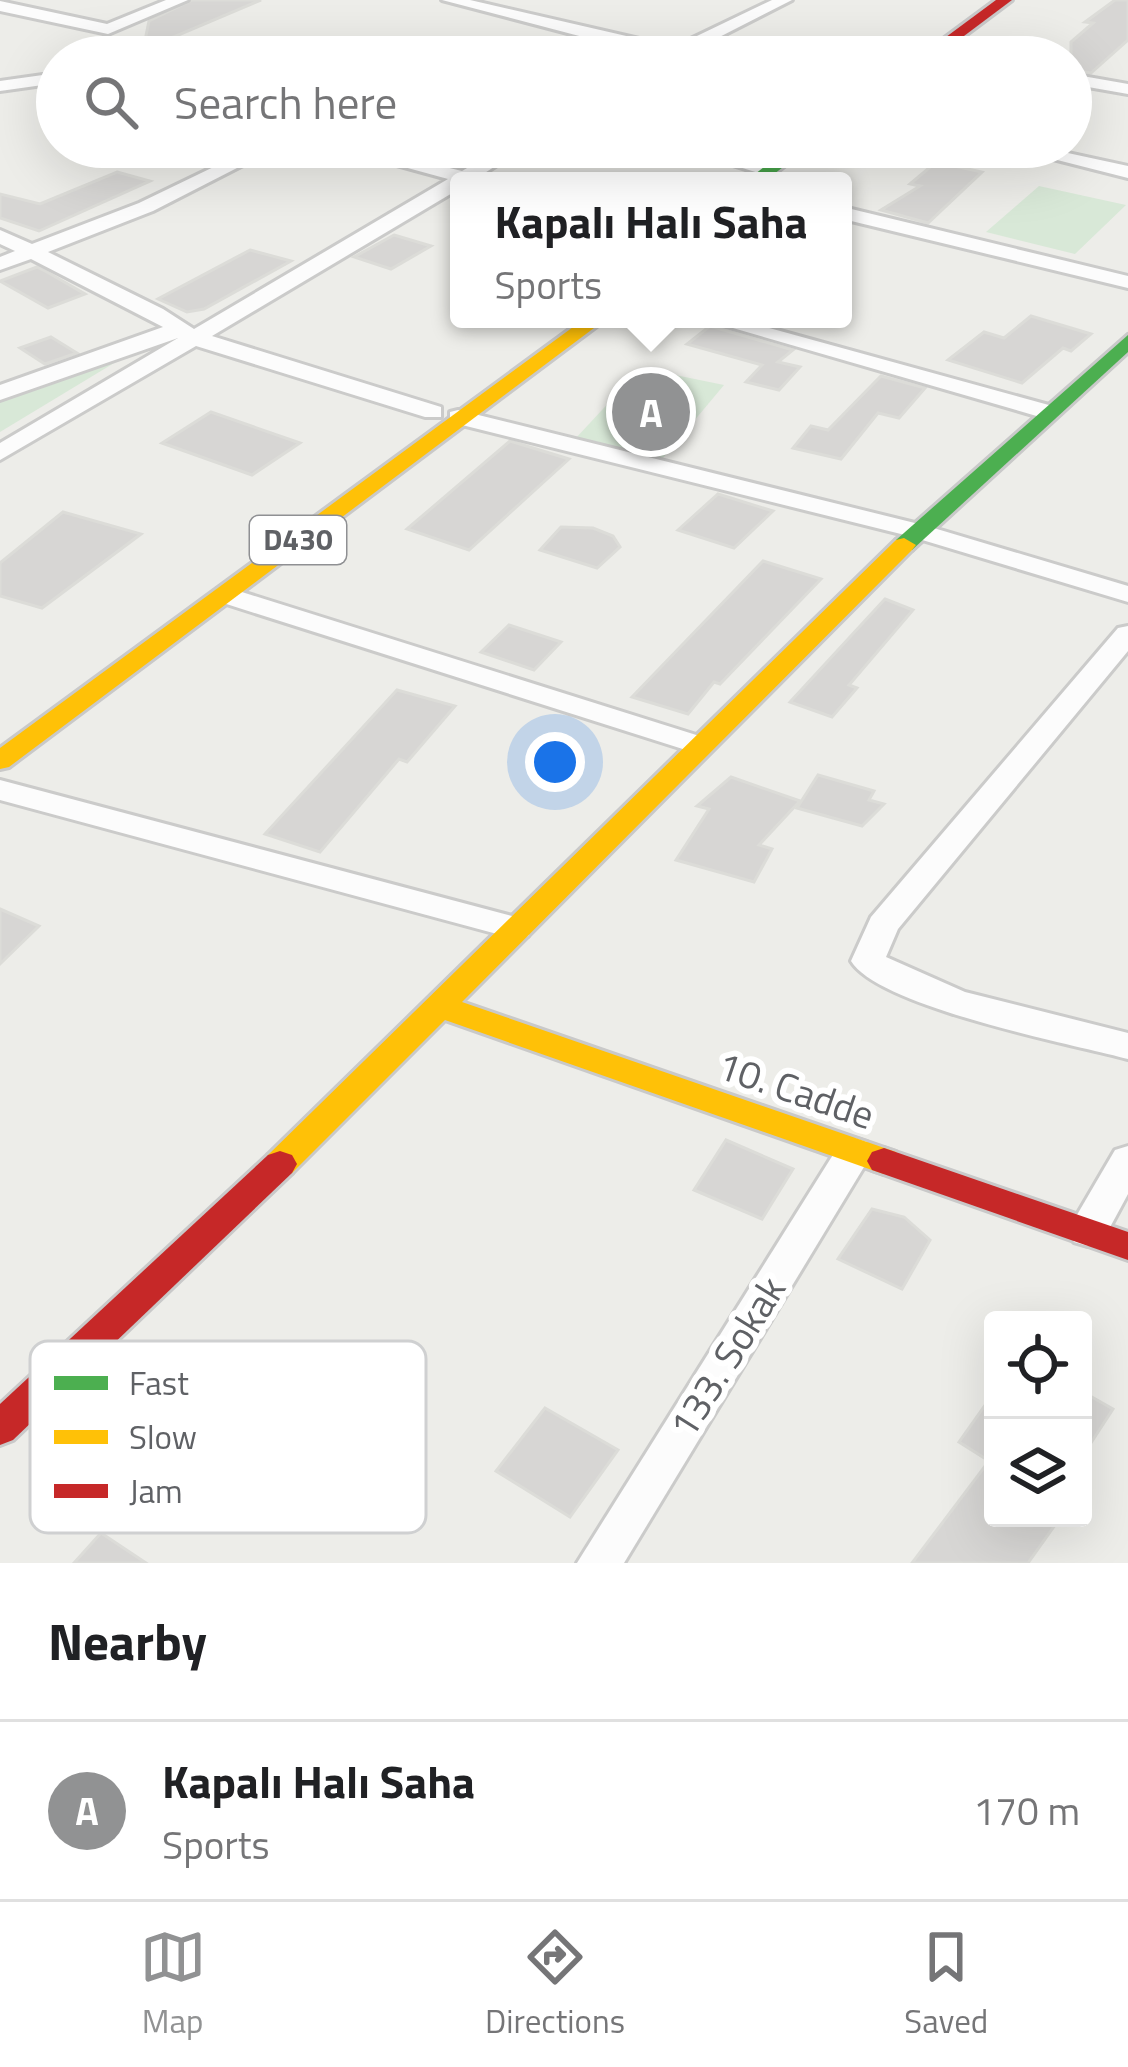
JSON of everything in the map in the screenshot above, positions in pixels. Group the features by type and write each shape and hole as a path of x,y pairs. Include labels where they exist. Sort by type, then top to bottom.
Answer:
{"main road":[{"path":"955,36 1005,0"},
{"path":"985,36 1034,0"},
{"name":"D430","path":"0,761 226,596 551,328"},
{"name":"D430","path":"56,683 445,415 582,328"},
{"path":"92,1341 294,1151 918,531 1128,341"},
{"name":"10. Cadde","path":"439,1006 1128,1246"},
{"path":"0,1428 30,1400"}],"street":[{"path":"0,6 108,29 180,0"},
{"path":"450,0 595,36"},
{"path":"710,36 784,0"},
{"path":"0,32 43,14"},
{"path":"0,86 36,82"},
{"path":"1092,83 1128,89"},
{"path":"1092,164 1128,172"},
{"path":"0,264 38,252 223,168"},
{"path":"0,453 185,333 450,191"},
{"path":"852,215 1128,282"},
{"path":"0,236 185,333 445,415 918,531 1128,593"},
{"path":"745,328 1048,412"},
{"path":"0,393 185,333"},
{"path":"226,596 699,745"},
{"path":"1128,634 883,925 868,961 923,987 1128,1046"},
{"path":"0,790 516,928"},
{"name":"133. Sokak","path":"599,1563 854,1152"},
{"path":"1088,1232 1128,1160"}],"green space":[{"path":"1039,186 1126,205 1075,254 986,232"},
{"path":"129,354 0,432 0,401"},
{"path":"641,368 724,385 663,458 576,438"}],"building":[{"path":"192,0 261,0 176,36 146,36 149,21"},
{"path":"1115,0 1128,0 1128,40 1092,72 1092,36 1078,36 1093,23 1085,22"},
{"path":"929,168 982,172 928,223 881,210 920,186 910,184"},
{"path":"117,172 150,181 39,231 0,218 0,194 40,204"},
{"path":"394,235 431,246 391,269 354,257"},
{"path":"250,250 291,261 204,309 187,312 158,299"},
{"path":"37,267 85,294 48,308 0,281"},
{"path":"1031,316 1091,334 1071,351 1063,348 1022,383 948,360 984,332 1004,338"},
{"path":"707,328 717,328 793,350 778,362 800,367 779,390 746,382 762,365 687,344"},
{"path":"51,337 77,353 45,364 20,348"},
{"path":"881,376 925,388 899,418 878,413 841,459 793,448 811,426 828,430"},
{"path":"211,412 300,443 252,475 162,443"},
{"path":"510,441 569,459 469,550 407,529"},
{"path":"718,494 773,511 734,548 678,530"},
{"path":"63,512 141,534 42,608 0,596 0,563"},
{"path":"561,527 593,528 613,536 620,547 597,568 540,550"},
{"path":"763,561 821,579 720,684 714,682 688,714 632,697"},
{"path":"885,599 913,610 849,685 857,688 832,717 790,702"},
{"path":"509,625 561,642 534,670 481,652"},
{"path":"397,690 455,706 407,762 399,759 320,852 265,834"},
{"path":"818,775 874,791 869,800 884,804 862,826 797,808"},
{"path":"731,777 800,801 759,845 772,849 754,882 676,860 709,809 697,806"},
{"path":"0,909 39,926 0,964"},
{"path":"726,1140 793,1169 762,1219 694,1190"},
{"path":"872,1209 904,1217 930,1240 902,1289 838,1259"},
{"path":"1092,1397 1113,1409 1092,1441"},
{"path":"984,1407 984,1458 959,1442"},
{"path":"545,1408 618,1450 570,1517 496,1471"},
{"path":"984,1468 984,1527 1054,1527 1028,1563 912,1563"},
{"path":"101,1533 146,1563 74,1563"}],"traffic: fast":[{"path":"766,172 772,168"},
{"path":"904,545 1128,341"}],"traffic: slow":[{"path":"0,761 584,328"},
{"path":"280,1164 904,545"},
{"path":"439,1006 884,1161"}],"traffic: jam":[{"path":"955,36 1005,0"},
{"path":"884,1161 1128,1246"},
{"path":"92,1341 280,1164"},
{"path":"0,1428 30,1400"}],"place":[{"name":"Kapalı Halı Saha","path":"651,412"}]}
